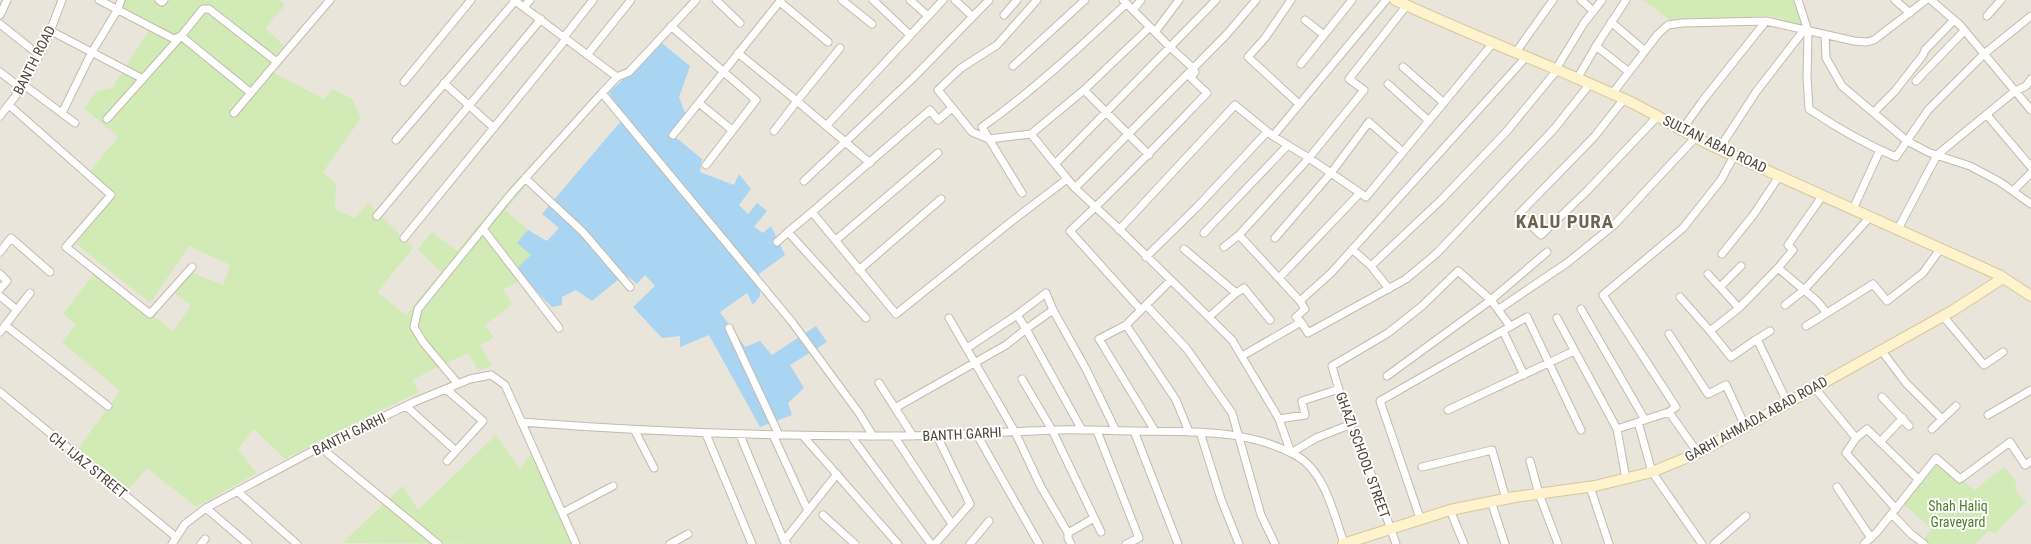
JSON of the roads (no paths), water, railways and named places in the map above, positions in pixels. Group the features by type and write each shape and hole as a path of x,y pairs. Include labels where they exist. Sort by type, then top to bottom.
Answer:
{"street":[{"path":"0,15 7,0"},
{"name":"BANTH ROAD","path":"0,116 23,87 40,56 62,0"},
{"path":"99,0 174,39 181,36"},
{"path":"62,113 92,52 118,9 120,0"},
{"path":"159,0 162,2 164,0"},
{"path":"234,113 330,0"},
{"path":"404,82 471,0"},
{"path":"396,140 514,0 617,77"},
{"path":"524,7 530,0"},
{"path":"404,238 494,128 593,0"},
{"path":"587,55 631,0"},
{"path":"458,384 423,342 414,327 418,309 525,178 617,77 629,72 696,0"},
{"path":"716,0 740,23"},
{"path":"842,0 872,24"},
{"path":"873,0 910,35"},
{"path":"910,0 928,16"},
{"path":"826,126 943,0"},
{"path":"955,0 972,16"},
{"path":"804,182 913,78 989,0"},
{"path":"1004,15 1018,0"},
{"path":"1037,0 997,45 961,68 938,90 972,132 989,139 1031,134 1153,29 1180,0"},
{"path":"1013,66 1085,0"},
{"path":"1133,10 1140,0"},
{"path":"1055,164 1216,0"},
{"path":"1075,188 1193,68 1256,0"},
{"path":"1292,0 1265,38 1248,57 1299,104"},
{"path":"1300,64 1352,0"},
{"path":"1146,256 1299,104 1386,0"},
{"name":"SULTAN ABAD ROAD","path":"1395,0 1624,99 1695,138 1941,248 2003,278 2031,296"},
{"path":"1516,52 1553,0"},
{"path":"1581,0 1593,11"},
{"path":"1371,266 1441,200 1507,131 1556,69 1602,0"},
{"path":"1577,79 1626,0"},
{"path":"1808,0 1799,2 1806,30 1809,109 1864,144 1896,156 1928,110 1984,54 2031,16"},
{"path":"1895,0 1910,13"},
{"path":"1612,94 1668,25 1766,21 1825,35 1867,42 1874,40 1926,0"},
{"path":"1931,0 1954,20 2031,110"},
{"path":"1987,16 2001,0"},
{"path":"673,135 780,1 828,42"},
{"path":"1022,193 982,127 1012,105 1074,53 1125,2 1170,48 1193,68 1195,72 1191,78 1207,93 1149,155 1070,231 1143,307 1187,349 1232,412 1261,515 1275,544"},
{"path":"1224,247 1239,234 1309,158 1364,90 1349,79 1407,5"},
{"path":"107,120 203,9 209,9 277,62"},
{"path":"377,216 540,19"},
{"path":"1305,20 1324,35"},
{"path":"1874,112 1895,91 1925,50 1954,20"},
{"path":"1681,131 1766,21"},
{"path":"1611,22 1645,51"},
{"path":"0,24 40,56"},
{"path":"671,26 756,100 706,164"},
{"path":"1719,149 1756,92 1806,30"},
{"path":"51,31 143,79"},
{"path":"1916,81 1964,31"},
{"path":"1825,35 1826,58 1842,86 1907,141 1937,156 1970,166 2000,182 2031,204"},
{"path":"181,36 251,93"},
{"path":"1119,230 1234,105 1270,134 1366,197 1493,43"},
{"path":"1596,46 1629,72"},
{"path":"774,131 840,48"},
{"path":"738,53 870,163"},
{"path":"1300,301 1331,272 1527,56"},
{"path":"1403,67 1444,103"},
{"path":"0,72 75,123"},
{"path":"1898,230 1937,156 2015,91 2026,86 2031,79"},
{"path":"444,83 494,128"},
{"path":"1388,84 1429,121"},
{"path":"1239,234 1300,301 1305,309 1296,317 1308,334 1406,279 1437,253 1554,130 1589,84"},
{"path":"1084,90 1149,155"},
{"path":"602,93 792,322 859,413 873,436"},
{"path":"1624,99 1594,137 1519,214 1541,235 1587,191 1657,117"},
{"path":"699,103 732,130"},
{"path":"9,105 111,195 66,248 150,314 192,267"},
{"path":"777,242 930,110 938,120 952,108"},
{"path":"1987,115 2031,167"},
{"path":"1275,238 1331,173 1369,122 1403,152"},
{"path":"1031,134 1075,188 1232,340 1279,419 1291,453 1316,438 1349,425"},
{"path":"1499,309 1567,263 1614,225 1695,138"},
{"path":"1204,233 1288,145"},
{"path":"1853,209 1880,150"},
{"path":"836,240 938,154"},
{"path":"1617,429 1669,412 1676,407 1603,295 1683,228 1721,180 1734,156"},
{"path":"2013,191 2031,173"},
{"path":"1722,254 1754,214 1780,175"},
{"path":"525,178 583,232 630,287"},
{"path":"812,212 896,314 1067,179"},
{"path":"1279,278 1360,193"},
{"path":"1710,331 1739,308 1778,268 1793,250 1788,245 1823,196"},
{"path":"859,270 941,199"},
{"path":"1785,305 1804,290 1870,217"},
{"path":"483,229 559,328"},
{"path":"788,232 866,318"},
{"path":"0,252 11,238 50,272"},
{"path":"1806,326 1873,284 1887,301 1923,273 1941,248"},
{"path":"1184,249 1236,293"},
{"path":"1352,249 1371,266 1389,289"},
{"path":"1387,376 1491,300 1547,252"},
{"path":"1720,287 1741,266"},
{"path":"1778,268 1827,313"},
{"name":"GHAZI SCHOOL STREET","path":"1396,544 1372,476 1349,425 1332,366 1388,333 1422,306 1458,271 1491,300"},
{"path":"0,274 7,281 0,289"},
{"path":"1708,274 1739,308"},
{"name":"GARHI AHMADA ABAD ROAD","path":"1346,543 1450,510 1491,501 1590,487 1652,472 1698,453 1943,316 2003,278"},
{"path":"1155,431 1099,339 1126,325 1171,280"},
{"path":"1209,317 1244,288 1270,320"},
{"path":"0,332 30,293"},
{"path":"967,348 1046,293 1116,431"},
{"path":"0,296 17,310"},
{"path":"1680,297 1731,357 1770,331"},
{"path":"1491,300 1510,326"},
{"path":"1581,309 1641,421 1652,472 1702,544"},
{"path":"895,408 1006,345 1053,310"},
{"path":"1017,315 1082,430"},
{"path":"1943,316 1984,365 2003,352"},
{"path":"1420,518 1380,401 1510,326 1527,317 1581,430"},
{"path":"949,318 1015,432 1041,487 1068,533 1071,544"},
{"path":"1557,318 1617,429 1626,479"},
{"path":"1242,356 1301,322"},
{"path":"5,325 108,406"},
{"path":"1126,325 1176,400 1189,432"},
{"path":"729,328 808,511"},
{"path":"1503,331 1524,375"},
{"path":"1669,334 1708,394 1726,385 1745,426"},
{"path":"1757,339 1787,402"},
{"path":"1881,350 1906,382 1942,419"},
{"path":"1448,410 1574,351"},
{"name":"BANTH GARHI","path":"174,541 185,524 206,508 320,447 446,389 470,379 491,375 505,385 576,544"},
{"path":"1022,379 1052,430 1101,532"},
{"path":"879,383 913,436"},
{"path":"1814,387 1856,438"},
{"path":"446,389 482,421 446,461"},
{"path":"1279,419 1306,415 1302,401 1339,389"},
{"path":"1988,415 2031,390"},
{"name":"CH. IJAZ STREET","path":"0,392 174,541"},
{"path":"1882,396 1909,426"},
{"path":"406,406 456,451"},
{"path":"1932,429 1956,406"},
{"path":"1669,412 1698,453"},
{"path":"1880,442 1903,418"},
{"name":"BANTH GARHI","path":"521,422 635,431 740,435 937,436 1052,430 1200,432 1237,435 1270,443 1309,463 1319,475 1346,543"},
{"path":"1919,480 1867,429 1856,438 1846,453 1911,534 1924,544"},
{"path":"635,431 654,468"},
{"path":"1097,431 1139,538 1126,544"},
{"path":"1134,431 1178,544"},
{"path":"1200,432 1221,498 1239,544"},
{"path":"976,433 1039,544"},
{"path":"706,434 752,544"},
{"path":"740,435 785,542"},
{"path":"803,436 898,544"},
{"path":"851,436 933,544 970,504 937,436"},
{"path":"894,436 952,524"},
{"path":"1864,544 1894,512 1936,458 1960,478 2010,442 2025,465 2031,461"},
{"path":"320,447 438,544"},
{"path":"1422,467 1492,450 1506,499"},
{"path":"1530,461 1539,494 1558,544"},
{"path":"785,542 837,474"},
{"path":"562,514 613,486"},
{"path":"1590,487 1608,544"},
{"path":"1837,488 1871,538"},
{"path":"238,491 297,544"},
{"path":"1491,501 1505,544"},
{"path":"206,508 248,544"},
{"path":"1450,510 1464,544"},
{"path":"823,516 847,541 855,544"},
{"path":"1714,544 1746,516"},
{"path":"1068,533 1094,518"},
{"path":"970,544 989,521"},
{"path":"670,544 688,534"}],"water":[{"path":"658,40 690,66 679,97 685,113 673,135 702,159 700,172 734,185 739,174 751,189 739,205 748,214 757,203 767,211 754,227 763,233 771,226 785,255 759,274 760,296 753,305 747,293 720,312 745,347 760,341 772,355 816,326 827,342 790,365 804,388 788,403 792,415 760,427 709,335 680,347 680,336 662,338 633,307 655,286 645,275 637,284 625,274 592,301 576,290 562,297 562,305 552,307 515,270 531,255 517,243 528,230 547,241 559,228 542,214 621,121 609,92 650,56"}],"district":[{"name":"KALU PURA","path":"1565,221"}],"park label":[{"name":"Shah Haliq Graveyard","path":"1958,514"}]}
